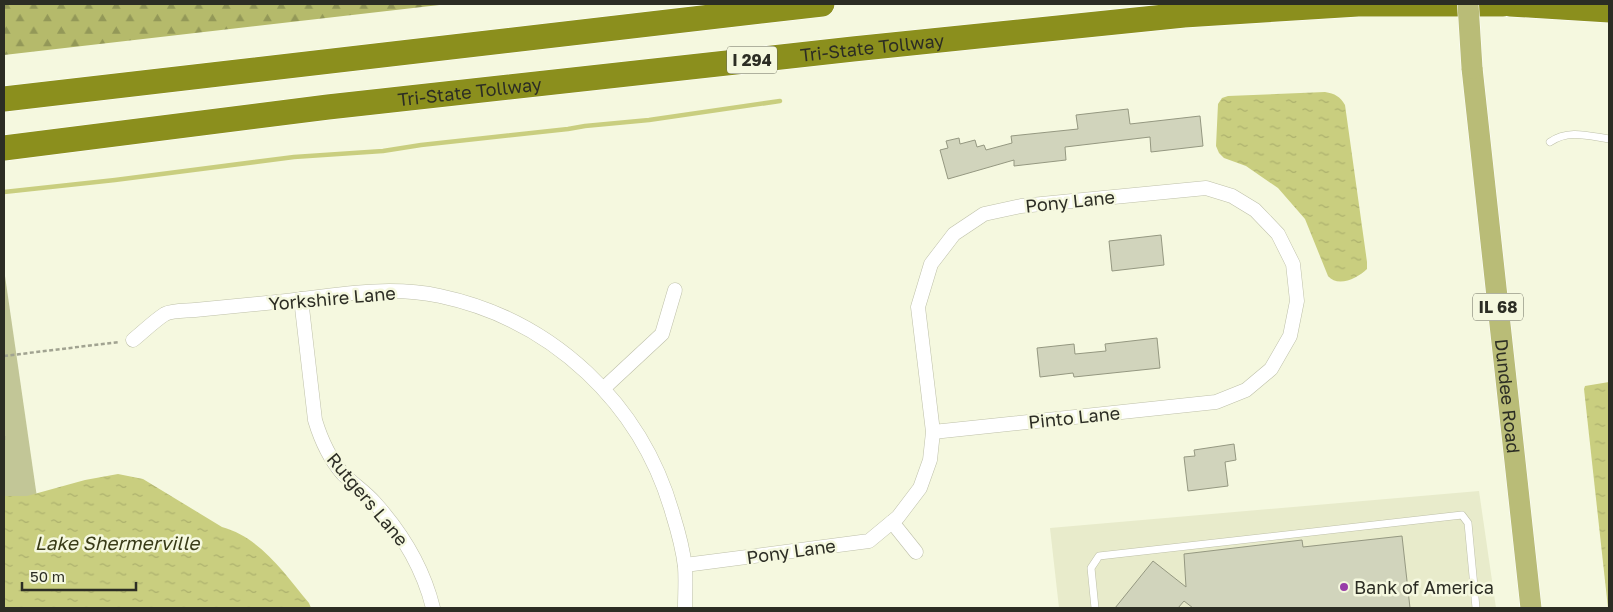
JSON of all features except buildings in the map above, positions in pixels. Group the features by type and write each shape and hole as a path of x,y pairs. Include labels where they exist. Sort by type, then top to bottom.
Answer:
{"highway":[{"path":"4,99 822,4"},
{"name":"Tri-State Tollway","path":"4,148 338,105 1165,17 1358,4 1503,4"},
{"path":"1510,4 1609,10"}],"main road":[{"name":"Dundee Road","path":"1468,4 1472,68 1531,608"}],"street":[{"name":"Pony Lane","path":"684,565 869,541 898,517 920,488 930,460 933,432 918,308 931,264 954,234 984,214 1021,206 1206,188 1232,196 1255,210 1278,234 1293,264 1297,301 1290,336 1271,369 1246,390 1216,402"},
{"path":"604,388 662,334 675,290"},
{"name":"Yorkshire Lane","path":"133,340 166,313 364,291 404,292 438,296 476,306 516,323 548,341 576,362 604,388 634,429 654,465 667,495 684,565 685,608"},
{"name":"Rutgers Lane","path":"301,299 315,420 320,438 334,463 343,474 374,502 410,550 422,574 433,608"},
{"name":"Pinto Lane","path":"933,432 1216,402"},
{"path":"892,522 916,552"}],"lane":[{"path":"1550,142 1557,137 1579,133 1609,139"},
{"path":"1095,608 1091,568 1099,556 1462,515 1468,523 1476,608"}],"path":[{"path":"4,356 133,340"}],"shaded area":[{"path":"4,269 53,608 4,608"},
{"path":"1479,491 1496,608 1059,608 1050,528"}],"green space":[{"path":"4,4 448,4 4,55"}],"water":[{"path":"1325,92 1337,96 1345,105 1367,262 1367,269 1353,278 1342,281 1332,280 1328,276 1305,219 1278,188 1246,166 1224,158 1216,146 1218,104 1222,98 1228,96"},
{"path":"1609,382 1608,608 1584,389 1585,386"},
{"name":"Lake Shermerville","path":"118,474 143,479 222,527 249,539 281,569 311,608 4,608 4,496 27,496 85,480"}],"waterway":[{"path":"4,192 294,157 383,151 421,145 649,120 780,101"}],"place":[{"name":"Bank of America","path":"1344,587"}]}
